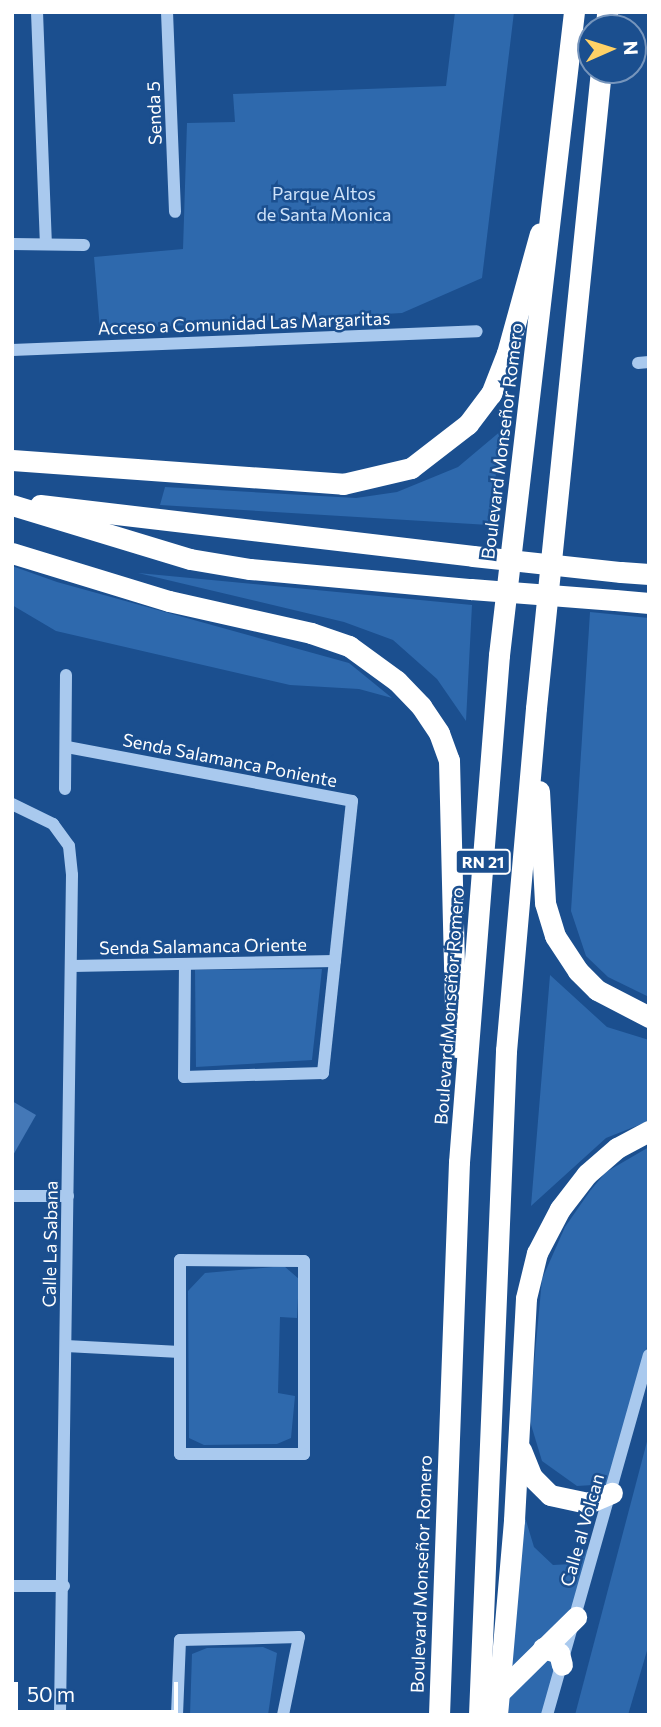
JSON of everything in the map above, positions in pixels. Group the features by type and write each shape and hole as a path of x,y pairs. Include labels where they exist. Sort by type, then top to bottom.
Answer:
{"highway":[{"name":"Boulevard Monseñor Romero","path":"439,1715 460,1162 499,655 575,12"},
{"name":"RN 21","path":"479,1715 506,1051 536,708 600,84"},
{"path":"12,460 343,484 411,468 468,424 496,384 559,160"},
{"path":"12,503 649,574"},
{"path":"12,503 190,559 250,569 649,603"},
{"path":"12,553 169,601 311,633 349,646 397,681 421,706 439,733 449,760 460,1162"},
{"path":"536,708 545,903 555,936 578,971 597,990 649,1017"},
{"path":"497,1715 519,1444 526,1298 537,1253 560,1209 587,1174 617,1148 649,1131"},
{"path":"519,1444 532,1477 550,1495 588,1503 612,1493"},
{"path":"500,1692 576,1617"},
{"path":"544,1648 559,1653 562,1665"}],"street":[{"path":"37,12 46,244"},
{"name":"Senda 5","path":"167,12 175,212"},
{"path":"12,244 85,245"},
{"name":"Acceso a Comunidad Las Margaritas","path":"12,350 477,331"},
{"path":"65,789 66,675"},
{"name":"Senda Salamanca Poniente","path":"67,747 352,801 335,961"},
{"name":"Calle La Sabana","path":"12,804 53,824 69,846 72,966 60,1715"},
{"path":"186,964 184,1077 323,1073 335,961"},
{"name":"Senda Salamanca Oriente","path":"72,966 335,961"},
{"path":"12,1196 68,1196"},
{"path":"180,1260 304,1261 304,1454 180,1454 180,1352 180,1260"},
{"path":"66,1346 180,1352"},
{"name":"Calle al Volcan","path":"547,1715 649,1355"},
{"path":"12,1586 64,1586"},
{"path":"177,1715 180,1640 299,1637 283,1715"}],"green space":[{"name":"Parque Altos de Santa Monica","path":"455,12 514,12 482,278 402,313 100,330 94,257 183,249 187,123 235,122 233,94 446,86"},
{"path":"502,430 489,525 160,505 165,487 356,498 397,492 458,467"},
{"path":"12,566 57,582 349,663 392,698 359,689 290,685 56,631 12,605"},
{"path":"138,573 472,605 466,721 437,679 393,640 344,622"},
{"path":"590,612 649,618 649,997 608,977 586,956 571,911"},
{"path":"322,969 312,1060 196,1067 195,970"},
{"path":"550,975 607,1027 649,1040 649,1121 606,1138 531,1206"},
{"path":"649,1147 649,1340 609,1484 577,1486 542,1461 529,1418 542,1279 565,1227 590,1191 606,1172"},
{"path":"284,1266 299,1279 297,1318 280,1317 278,1393 295,1396 291,1438 277,1444 204,1445 189,1438 188,1291 205,1273"},
{"path":"649,1434 649,1644 628,1715 575,1715"},
{"path":"524,1514 534,1547 553,1565 572,1564 595,1542 574,1616 504,1683"},
{"path":"263,1647 277,1653 268,1715 190,1715 192,1654 207,1648"},
{"path":"544,1652 559,1659 544,1715 509,1715 506,1694"}],"building":[{"path":"12,1101 36,1115 12,1157"}]}
